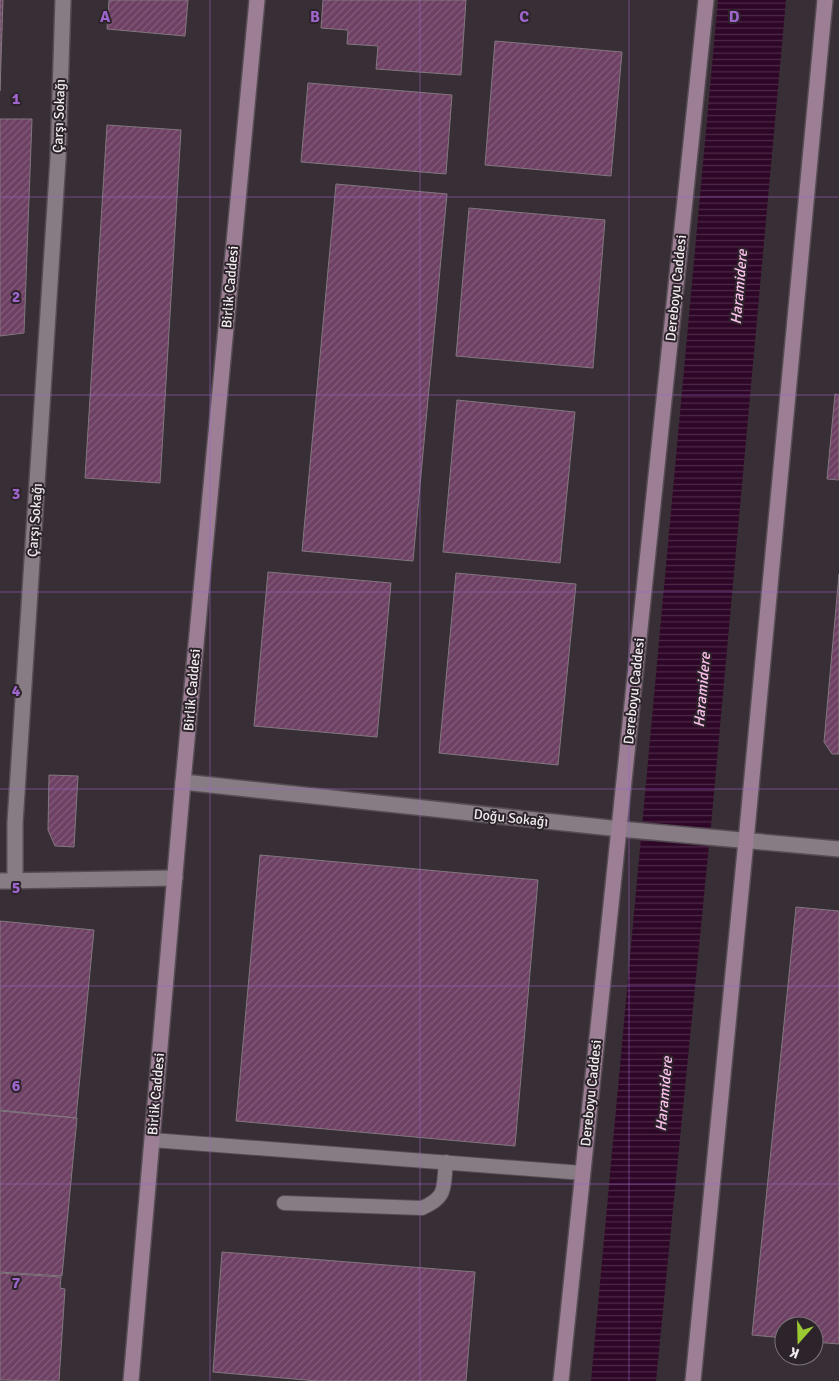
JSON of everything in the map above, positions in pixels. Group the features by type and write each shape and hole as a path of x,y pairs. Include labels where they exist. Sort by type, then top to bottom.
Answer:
{"street":[{"name":"Çarşı Sokağı","path":"63,0 58,159 16,823 7,881 174,878"},
{"name":"Birlik Caddesi","path":"131,1381 174,878 257,0"},
{"name":"Dereboyu Caddesi","path":"561,1381 620,829 703,0"},
{"path":"693,1381 825,0"},
{"name":"Doğu Sokağı","path":"183,782 620,829 839,849"}],"lane":[{"path":"152,1140 583,1172"},
{"path":"284,1203 422,1208 432,1204 442,1194 446,1162"}],"water":[{"name":"Haramidere","path":"718,0 786,0 712,815 656,1381 591,1381"}],"building":[{"path":"0,0 3,0 0,91"},
{"path":"109,0 188,0 185,36 107,29"},
{"path":"323,0 466,0 461,75 376,69 378,46 347,44 348,30 321,28"},
{"path":"495,41 622,52 611,176 485,165"},
{"path":"308,83 452,95 446,174 301,162"},
{"path":"0,119 32,119 24,333 0,336"},
{"path":"107,125 181,130 160,483 85,478"},
{"path":"336,184 447,194 413,561 302,551"},
{"path":"469,208 605,220 593,368 456,356"},
{"path":"835,394 839,395 839,480 827,479"},
{"path":"457,400 575,412 560,563 443,552"},
{"path":"268,572 391,583 377,737 254,726"},
{"path":"456,573 576,584 558,765 439,753"},
{"path":"839,574 839,754 832,754 824,742"},
{"path":"49,775 78,776 74,847 55,846 48,830"},
{"path":"260,855 538,880 515,1146 236,1121"},
{"path":"796,907 839,911 839,1344 824,1343 824,1316 774,1316 774,1337 752,1335"},
{"path":"0,921 94,930 76,1118 0,1110"},
{"path":"0,1111 77,1118 62,1276 0,1272"},
{"path":"222,1252 475,1272 466,1381 317,1381 213,1372"},
{"path":"0,1273 61,1277 60,1288 65,1289 59,1381 0,1380"}]}
